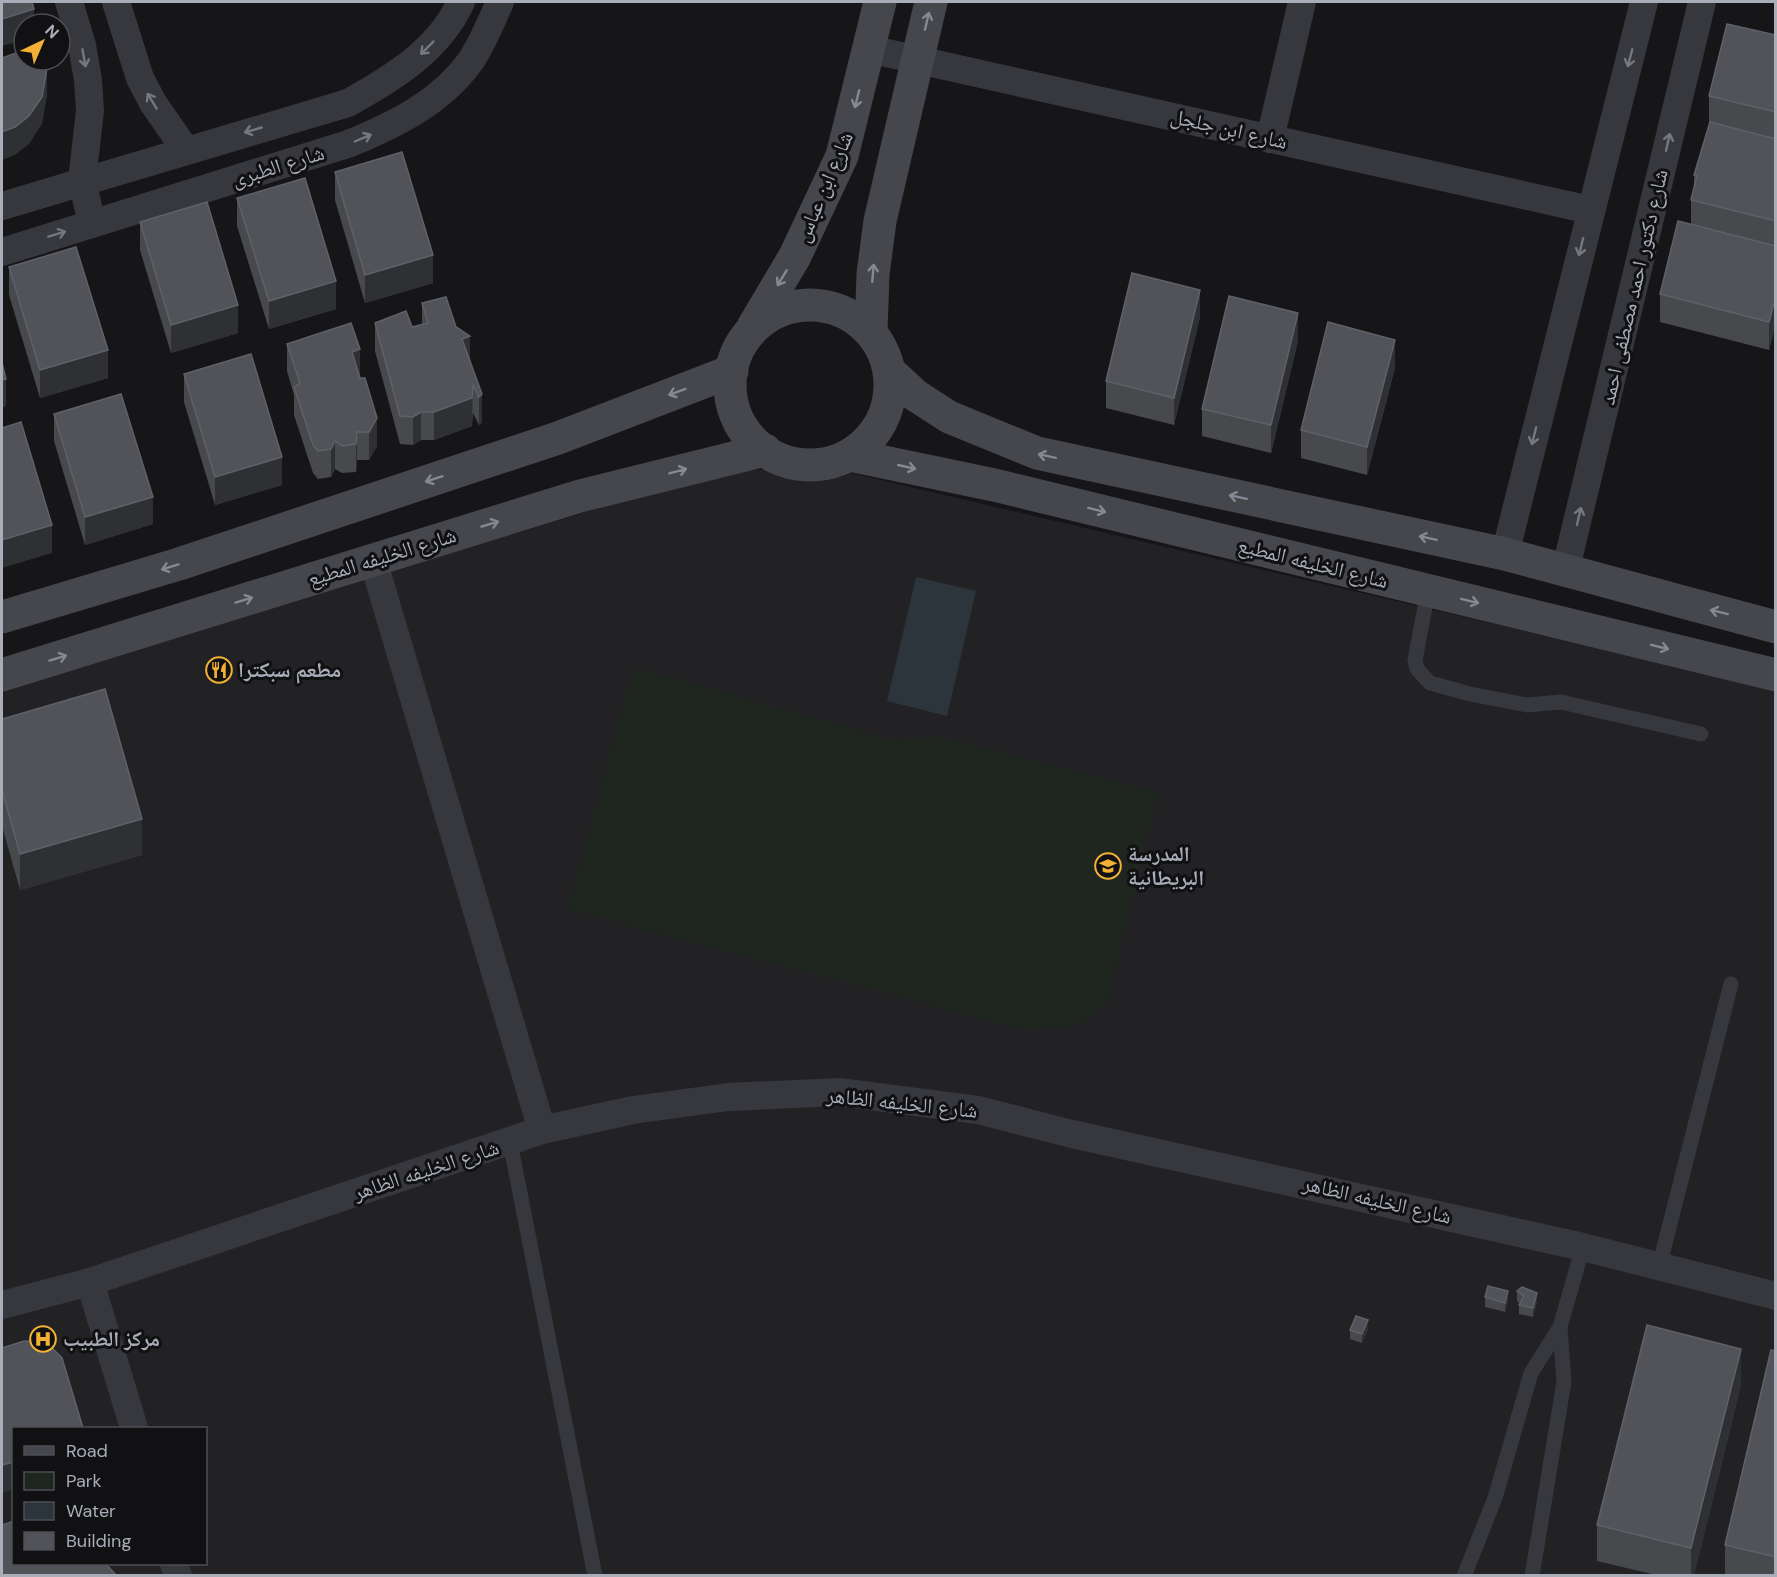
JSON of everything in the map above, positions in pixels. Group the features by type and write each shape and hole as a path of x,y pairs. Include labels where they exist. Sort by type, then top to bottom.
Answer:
{"street":[{"path":"69,2 82,45 88,80 90,111 82,180 92,224"},
{"path":"116,2 140,78 153,103 186,149"},
{"name":"شارع الطبرى","path":"2,206 186,149 348,103 397,76 430,46 456,13 461,2"},
{"name":"شارع الطبرى","path":"2,252 348,144 395,125 438,96 472,59 500,2"},
{"name":"شارع ابن عباس","path":"752,328 795,256 842,156 880,2"},
{"path":"871,332 873,274 880,221 931,2"},
{"path":"1270,139 1302,2"},
{"path":"1505,554 1644,2"},
{"name":"شارع دكتور احمد مصطفى احمد","path":"1565,572 1702,2"},
{"name":"شارع ابن جلجل","path":"869,49 1590,210"},
{"path":"799,305 826,306 850,315 871,332 886,357 890,372 890,402 878,429 858,450 838,461 817,466 795,465 774,458 750,439 734,412 729,382 736,352 752,328 774,313 799,305"},
{"path":"2,617 179,564 547,442 732,371"},
{"path":"890,372 915,395 949,417 1037,453 1505,554 1776,627"},
{"name":"شارع الخليفه المطيع","path":"2,675 580,496 765,450"},
{"name":"شارع الخليفه المطيع","path":"850,455 983,483 1776,675"},
{"path":"373,560 542,1130"},
{"name":"شارع الخليفه الظاهر","path":"2,1305 90,1282 542,1130 633,1110 717,1098 839,1092 978,1110 1072,1134 1391,1202 1583,1247 1776,1296"},
{"path":"90,1282 134,1427"}],"lane":[{"path":"1428,591 1415,660 1417,669 1430,683 1527,705 1561,702 1701,734"},
{"path":"1659,1267 1731,984"},
{"path":"510,1142 595,1575"},
{"path":"1464,1575 1495,1498 1531,1373 1560,1327 1583,1247"},
{"path":"1532,1575 1564,1382 1560,1327"}],"shaded area":[{"path":"821,466 1775,690 1775,1575 2,1576 2,685 722,472"}],"green space":[{"path":"633,667 890,739 942,737 1158,793 1106,1007 1068,1028 1025,1030 568,909"}],"water":[{"path":"916,577 976,591 947,716 887,701"}],"building":[{"path":"2,2 32,2 34,9 12,12 12,16 2,19"},
{"path":"1727,24 1776,35 1776,112 1709,96"},
{"path":"12,54 12,72 46,72 42,97 29,116 15,127 2,132 2,58"},
{"path":"1710,122 1776,139 1776,221 1691,200 1697,175 1694,175"},
{"path":"402,152 433,255 365,275 335,172"},
{"path":"305,178 336,281 269,301 237,198"},
{"path":"207,202 238,305 171,325 140,222"},
{"path":"1678,221 1776,246 1776,295 1769,322 1660,294"},
{"path":"76,247 108,350 40,370 9,267"},
{"path":"1132,273 1200,290 1174,398 1106,381"},
{"path":"1229,296 1298,313 1271,425 1202,409"},
{"path":"446,297 456,327 470,336 462,339 482,394 479,397 473,385 472,398 434,412 421,412 413,417 400,416 375,323 406,311 412,327 428,323 422,303"},
{"path":"1328,322 1395,340 1367,447 1301,430"},
{"path":"351,323 360,349 352,352 360,378 365,378 377,418 369,432 357,432 356,444 342,446 335,441 331,449 318,451 313,445 294,387 300,383 287,344"},
{"path":"251,354 282,457 215,477 184,374"},
{"path":"2,363 6,379 2,380"},
{"path":"121,394 153,497 85,517 54,414"},
{"path":"21,422 52,525 2,540 2,428"},
{"path":"105,689 142,819 20,854 2,790 2,719"},
{"path":"1488,1286 1508,1291 1505,1303 1485,1297"},
{"path":"1522,1287 1537,1293 1533,1308 1519,1305 1524,1296 1517,1291"},
{"path":"1356,1316 1368,1320 1362,1334 1350,1330"},
{"path":"1647,1325 1741,1349 1691,1548 1597,1525"},
{"path":"24,1341 46,1342 62,1358 83,1427 12,1427 12,1462 2,1465 2,1348"},
{"path":"1771,1350 1776,1351 1776,1557 1725,1545"},
{"path":"12,1522 12,1565 107,1565 116,1575 2,1575 2,1525"}],"place":[{"name":"مطعم سبكترا","path":"219,670"},
{"name":"المدرسة البريطانية","path":"1108,866"},
{"name":"مركز الطبيب","path":"43,1339"}]}
